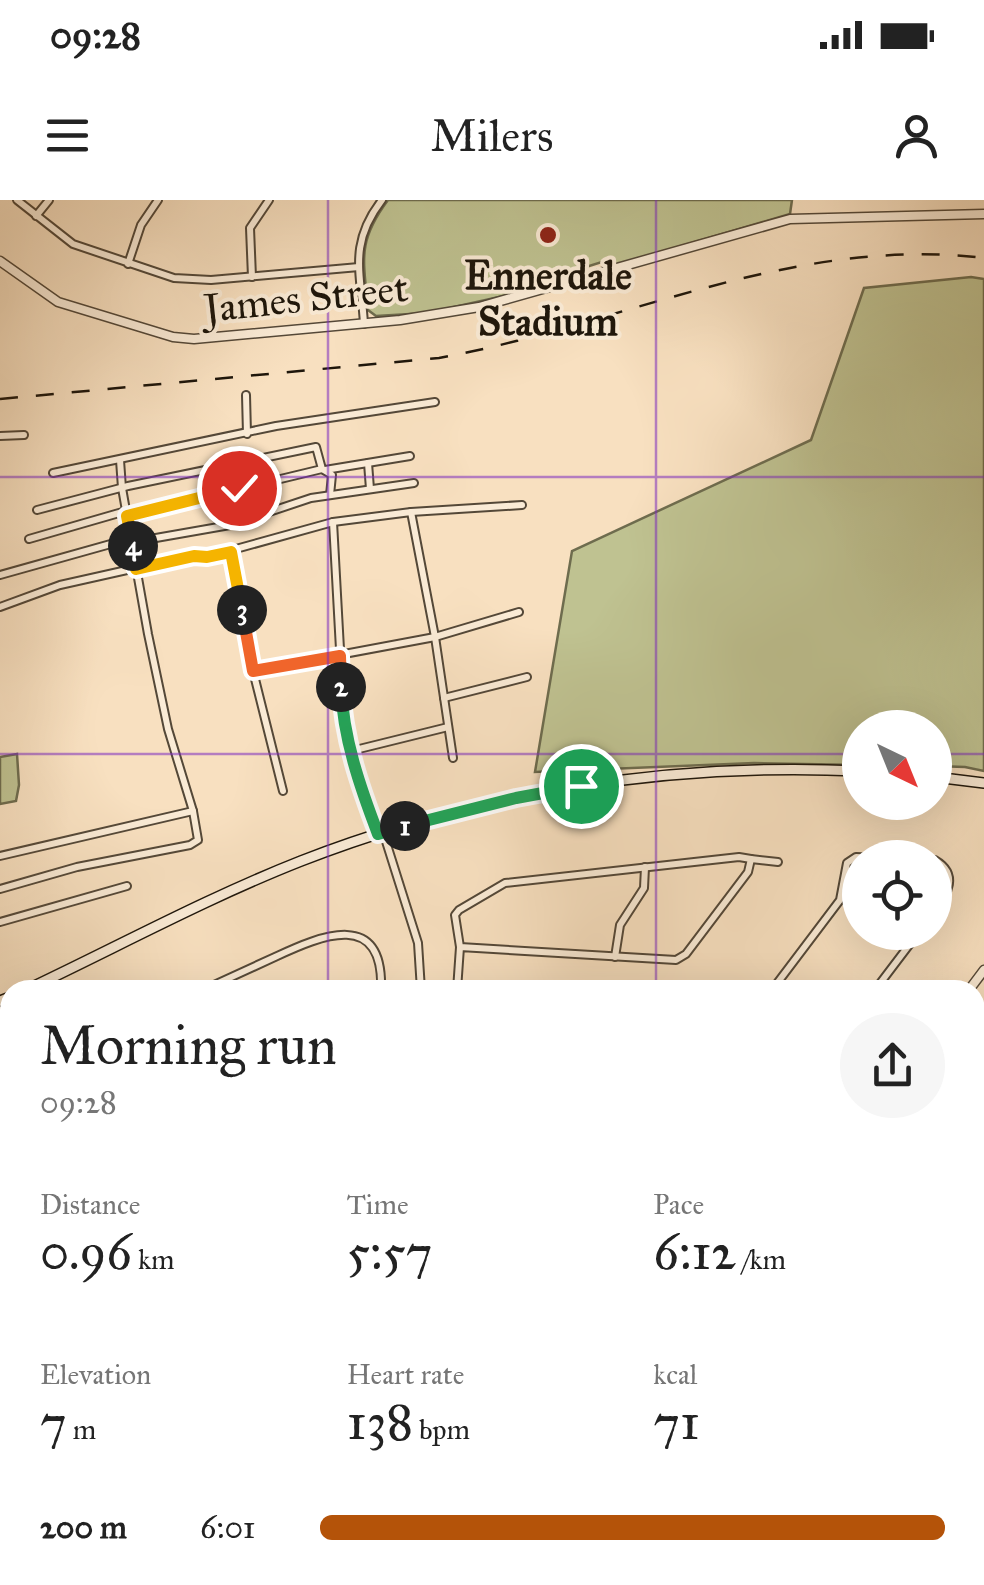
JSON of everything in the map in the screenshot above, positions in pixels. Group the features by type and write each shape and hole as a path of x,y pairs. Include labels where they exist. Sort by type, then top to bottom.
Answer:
{"main road":[{"path":"47,980 252,882 380,833 516,798 614,781 757,770 842,771"},
{"path":"952,778 984,783"}],"street":[{"path":"16,200 79,247 186,280 359,268"},
{"path":"36,216 49,200"},
{"path":"128,264 141,225 158,200"},
{"path":"252,277 250,228 269,200"},
{"path":"364,324 359,268 361,235 382,200"},
{"name":"James Street","path":"0,261 40,293 58,302 180,338 425,317 522,297 790,219 984,214"},
{"path":"246,395 247,434"},
{"path":"53,474 276,426 434,402"},
{"path":"0,436 24,435"},
{"path":"37,510 316,447 322,470 332,475 330,495"},
{"path":"30,539 343,465 410,456"},
{"path":"0,890 77,868 194,843 200,834 168,729 136,569 120,460"},
{"path":"368,463 370,489"},
{"path":"0,575 132,540 230,525 330,495 414,482"},
{"path":"0,607 60,586 194,556 231,552 332,522 522,505"},
{"path":"411,512 435,637 452,758"},
{"path":"332,522 344,722 418,943 420,980"},
{"path":"231,552 253,671 282,792"},
{"path":"253,671 435,637 520,612"},
{"path":"444,698 527,677"},
{"path":"352,751 448,728"},
{"path":"0,856 193,811"},
{"path":"458,980 456,912 500,884 739,856 778,862"},
{"path":"460,947 671,961 681,958 748,872 751,859"},
{"path":"616,957 620,925 644,888 644,866"},
{"path":"0,922 127,886"},
{"path":"780,980 840,900 842,889"},
{"path":"225,980 318,938 342,934 357,935 372,946 380,980"},
{"path":"883,980 905,950"}],"green space":[{"path":"388,200 792,200 790,214 610,267 608,260 535,283 535,289 427,313 376,316 368,310 364,252 371,228"},
{"path":"984,279 984,771 952,767 952,710 842,710 842,765 754,763 535,772 572,551 811,440 864,288"},
{"path":"17,754 16,801 0,804 0,757"}],"railway":[{"path":"0,399 439,358 776,271 844,259 913,254 984,258"}],"place":[{"name":"Ennerdale Stadium","path":"548,235"}],"route":[{"path":"239,488 127,516 136,569 231,552 253,671 340,656 344,722 361,790 378,834 459,811 581,786"}]}
